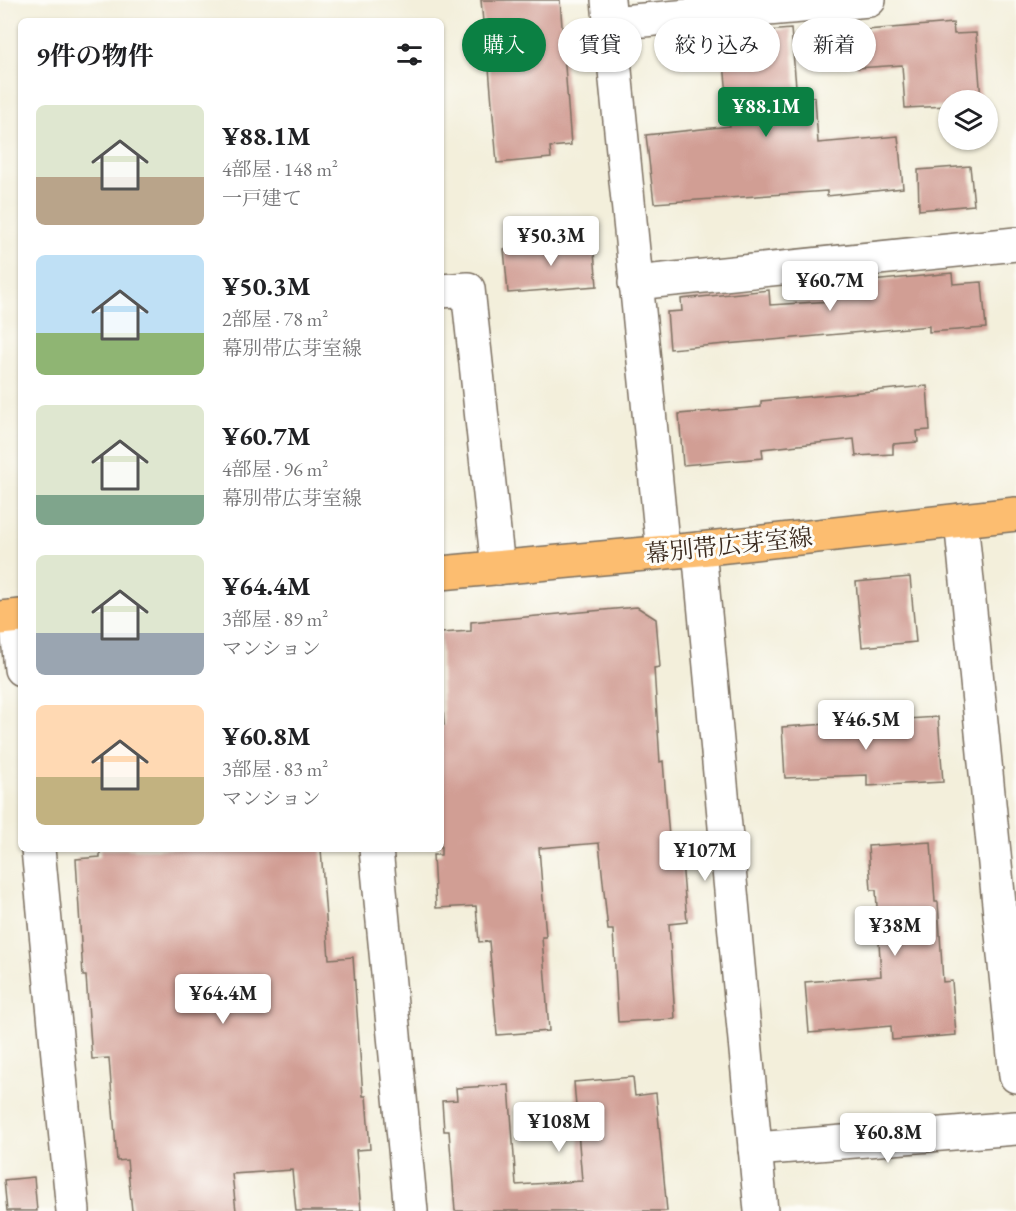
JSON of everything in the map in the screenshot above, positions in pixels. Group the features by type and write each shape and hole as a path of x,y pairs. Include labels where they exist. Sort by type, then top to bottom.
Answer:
{"main road":[{"name":"幕別帯広芽室線","path":"444,573 699,549 1016,514"}],"street":[{"path":"663,552 609,12 869,0"},
{"path":"635,283 1016,244"},
{"path":"444,291 468,289 498,568"},
{"path":"961,520 1016,1076"},
{"path":"699,549 761,1211"},
{"path":"12,617 18,652"},
{"path":"38,852 73,1211"},
{"path":"376,852 411,1211"},
{"path":"755,1149 1016,1128"}],"building":[{"path":"481,0 560,0 561,18 558,18 558,72 565,72 571,145 550,147 551,158 497,163 489,72 546,72 546,18 483,18"},
{"path":"953,23 954,34 976,33 980,90 938,90 938,106 905,108 902,65 876,67 876,29"},
{"path":"791,29 792,72 795,72 797,98 815,97 818,143 898,136 903,188 827,196 827,191 654,203 646,135 730,126 725,72 780,72 780,30"},
{"path":"970,166 974,205 919,210 918,170"},
{"path":"593,241 597,286 508,293 504,249"},
{"path":"952,273 953,284 982,282 986,328 929,332 929,326 670,349 667,312 682,311 681,299 769,290 770,305 832,301 831,285"},
{"path":"927,386 930,430 917,431 918,442 893,444 893,454 856,456 854,439 762,449 763,458 683,465 679,414 761,407 761,401"},
{"path":"910,577 916,642 862,647 856,582"},
{"path":"637,607 656,619 660,667 654,668 660,762 663,761 670,850 681,849 687,922 669,924 675,1019 618,1022 613,930 608,930 599,843 539,848 546,937 542,937 549,1031 497,1035 489,941 479,942 476,906 436,908 433,855 441,855 441,852 444,852 444,633 471,631 471,622"},
{"path":"938,717 943,782 867,786 867,775 785,778 782,727"},
{"path":"931,842 935,902 938,902 943,982 952,981 956,1035 892,1040 891,1026 809,1033 805,982 881,976 876,890 871,890 868,846"},
{"path":"100,852 321,852 329,959 353,957 363,1096 366,1096 370,1149 356,1150 361,1211 296,1211 292,1170 232,1174 236,1211 132,1211 127,1160 117,1161 109,1058 92,1059 86,976 83,976 76,859 100,857"},
{"path":"633,1077 635,1096 656,1093 667,1211 455,1211 449,1131 444,1131 442,1101 457,1100 456,1088 509,1085 516,1185 582,1181 574,1082"},
{"path":"34,1177 37,1211 7,1211 4,1180"}]}
